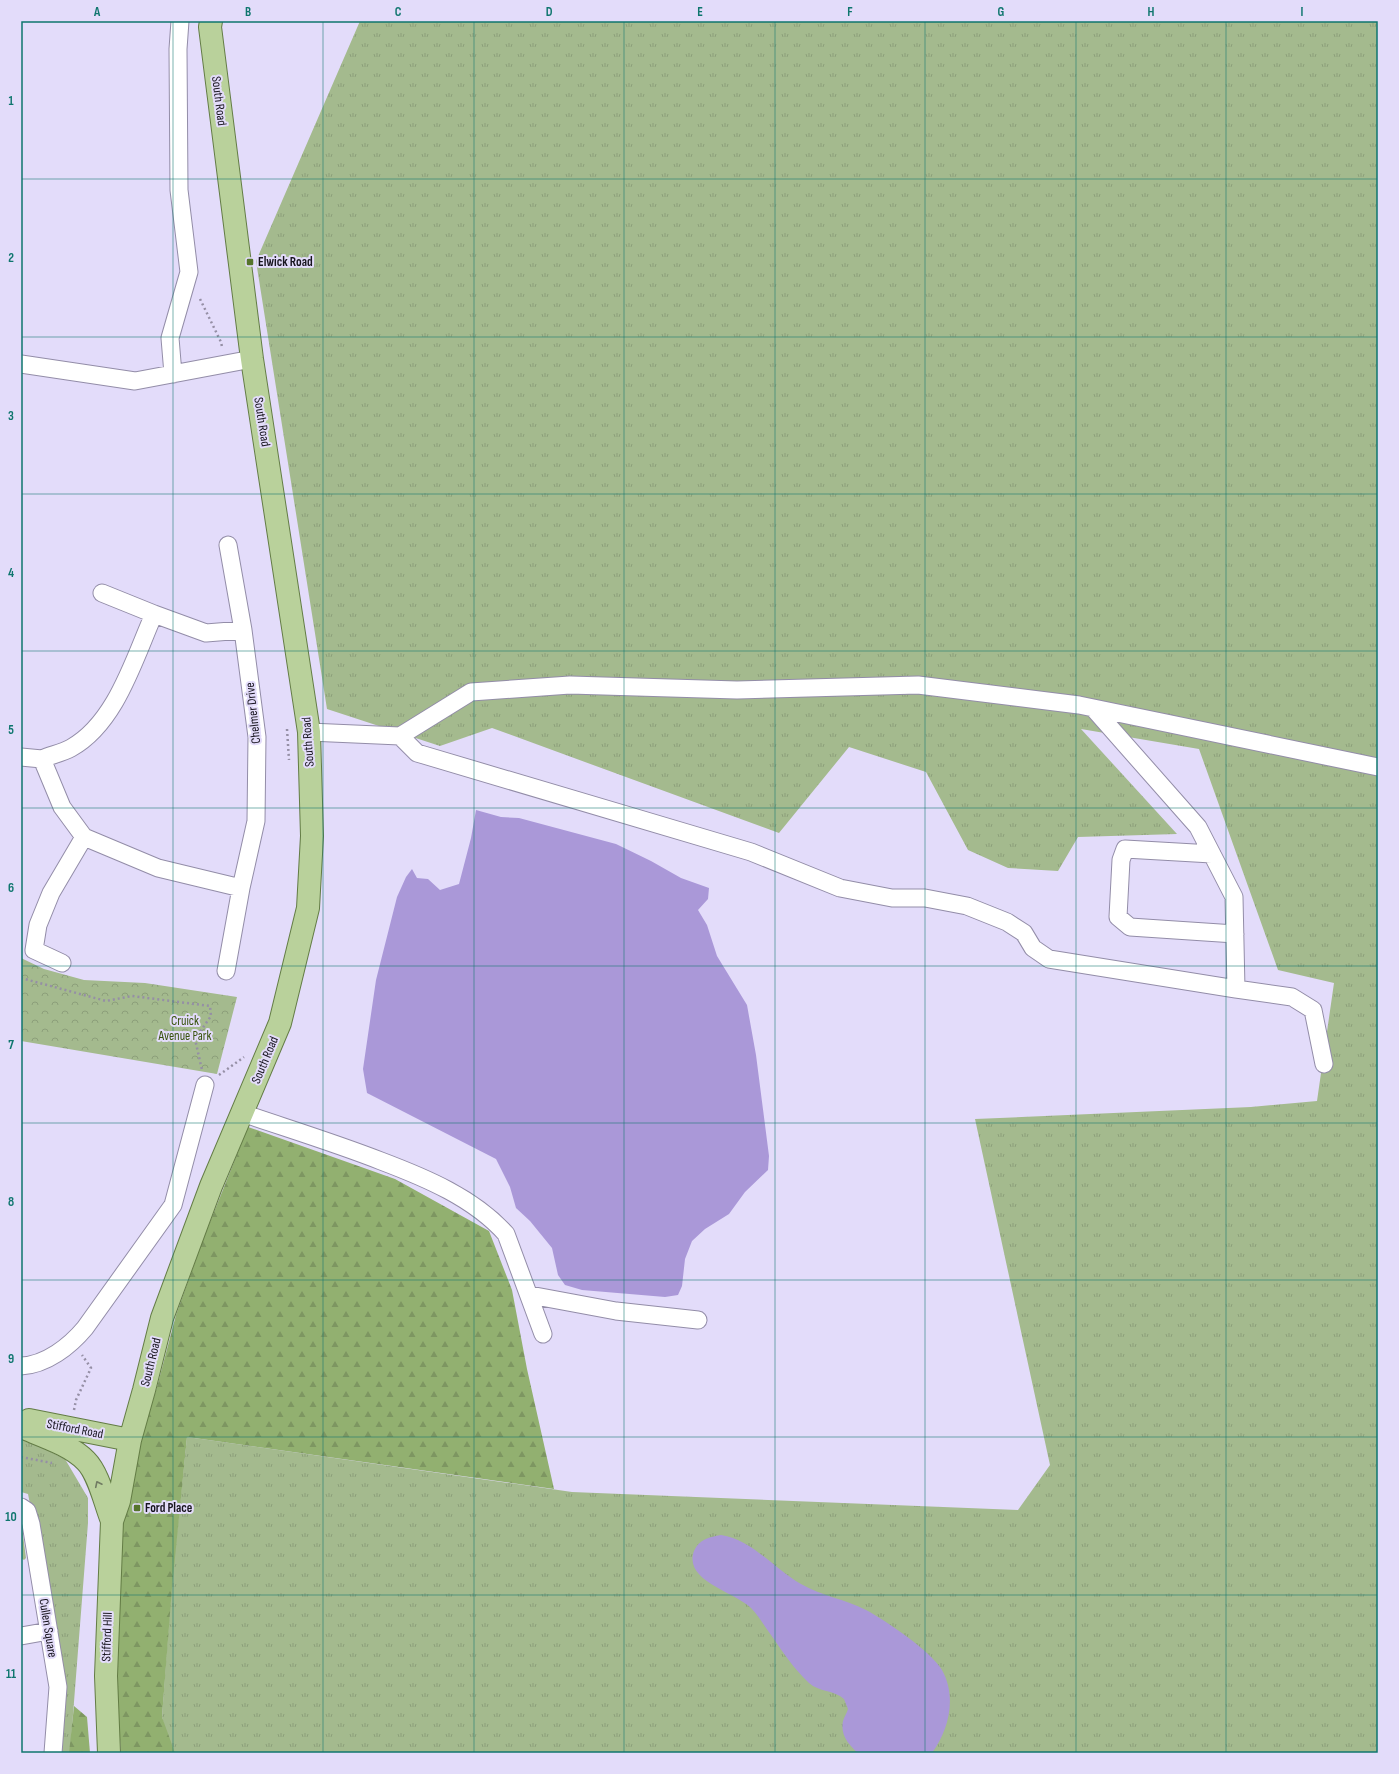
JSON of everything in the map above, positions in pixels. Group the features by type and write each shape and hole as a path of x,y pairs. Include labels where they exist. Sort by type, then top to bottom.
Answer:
{"main road":[{"name":"South Road","path":"130,1440 162,1318 211,1186 280,1023 308,908 312,836 309,732 252,359 210,27 211,21"},
{"name":"Stifford Road","path":"21,1419 130,1440"},
{"name":"Stifford Hill","path":"21,1427 60,1444 87,1462 101,1489 112,1521"},
{"name":"Stifford Hill","path":"108,1753 106,1676 112,1521 119,1501 130,1440"}],"street":[{"path":"173,374 170,338 189,272 179,190 178,50 180,21"},
{"path":"21,364 135,381 252,359"},
{"name":"Chelmer Drive","path":"226,971 241,888 256,821 257,737 243,630 228,545"},
{"path":"102,592 206,634 243,630"},
{"path":"21,757 42,759 71,748 95,730 112,708 154,614"},
{"path":"309,732 400,736 471,692 570,685 737,690 918,685 1093,708 1378,767"},
{"path":"1093,708 1198,827 1234,896 1236,989"},
{"path":"400,736 417,753 752,852 840,888 892,898 925,898 967,906 1007,922 1024,933 1033,948 1049,959 1292,997 1313,1010 1324,1064"},
{"path":"42,759 62,806 84,837 158,868 241,888"},
{"path":"62,963 28,949 51,893 84,837"},
{"path":"1212,854 1125,850 1121,860 1118,917 1130,927 1235,934"},
{"path":"21,1366 38,1362 73,1342 85,1328 173,1205 205,1085"},
{"path":"242,1113 344,1147 415,1174 466,1201 495,1222 506,1234 530,1295 543,1334"},
{"path":"530,1295 616,1311 698,1320"},
{"name":"Cullen Square","path":"21,1507 28,1511 31,1524 58,1687 53,1753"},
{"path":"21,1636 49,1631"}],"path":[{"path":"21,978 106,1001 132,996 210,1006 211,1016 195,1039 205,1085"},
{"path":"71,1428 76,1400 91,1368 73,1342"},
{"path":"21,1457 76,1467 78,1456"}],"green space":[{"path":"360,21 1378,21 1378,1753 171,1753 162,1717 172,1579 187,1437 572,1492 1018,1510 1050,1465 975,1119 1251,1107 1317,1101 1334,983 1278,970 1199,749 1081,729 1177,834 1078,837 1058,871 1008,868 968,850 926,772 849,747 779,833 492,728 440,746 327,709 256,261"},
{"name":"Cruick Avenue Park","path":"21,958 44,969 84,980 145,983 237,997 217,1074 21,1041"},
{"path":"248,1127 395,1179 489,1231 512,1290 527,1369 554,1489 187,1437 172,1588 162,1717 175,1753 121,1753 118,1712 117,1634 123,1523 138,1449 157,1387 176,1315 204,1237"},
{"path":"21,1437 65,1459 88,1498 88,1523 70,1753 58,1753 62,1667 28,1494 21,1492"},
{"path":"21,1520 26,1558 24,1560 21,1558"},
{"path":"74,1706 87,1717 90,1753 69,1753"}],"shaded area":[{"path":"476,810 501,817 519,818 616,844 681,878 709,888 708,899 698,910 707,925 717,956 747,1005 756,1055 769,1156 768,1170 745,1192 729,1214 705,1229 692,1241 685,1259 682,1286 678,1295 665,1297 582,1290 565,1285 558,1275 552,1248 530,1221 516,1208 510,1187 496,1159 367,1093 363,1069 376,980 397,897 406,877 412,869 417,878 428,879 440,890 459,884 471,838"},
{"path":"721,1535 733,1538 753,1549 801,1584 825,1595 866,1610 896,1629 929,1654 942,1670 947,1680 950,1702 947,1724 932,1753 858,1753 851,1747 844,1735 842,1726 848,1709 844,1699 836,1694 817,1688 809,1683 788,1660 751,1608 744,1602 712,1585 696,1570 693,1561 696,1547 705,1539"}],"place":[{"name":"Elwick Road","path":"250,262"},
{"name":"Ford Place","path":"137,1508"}]}
